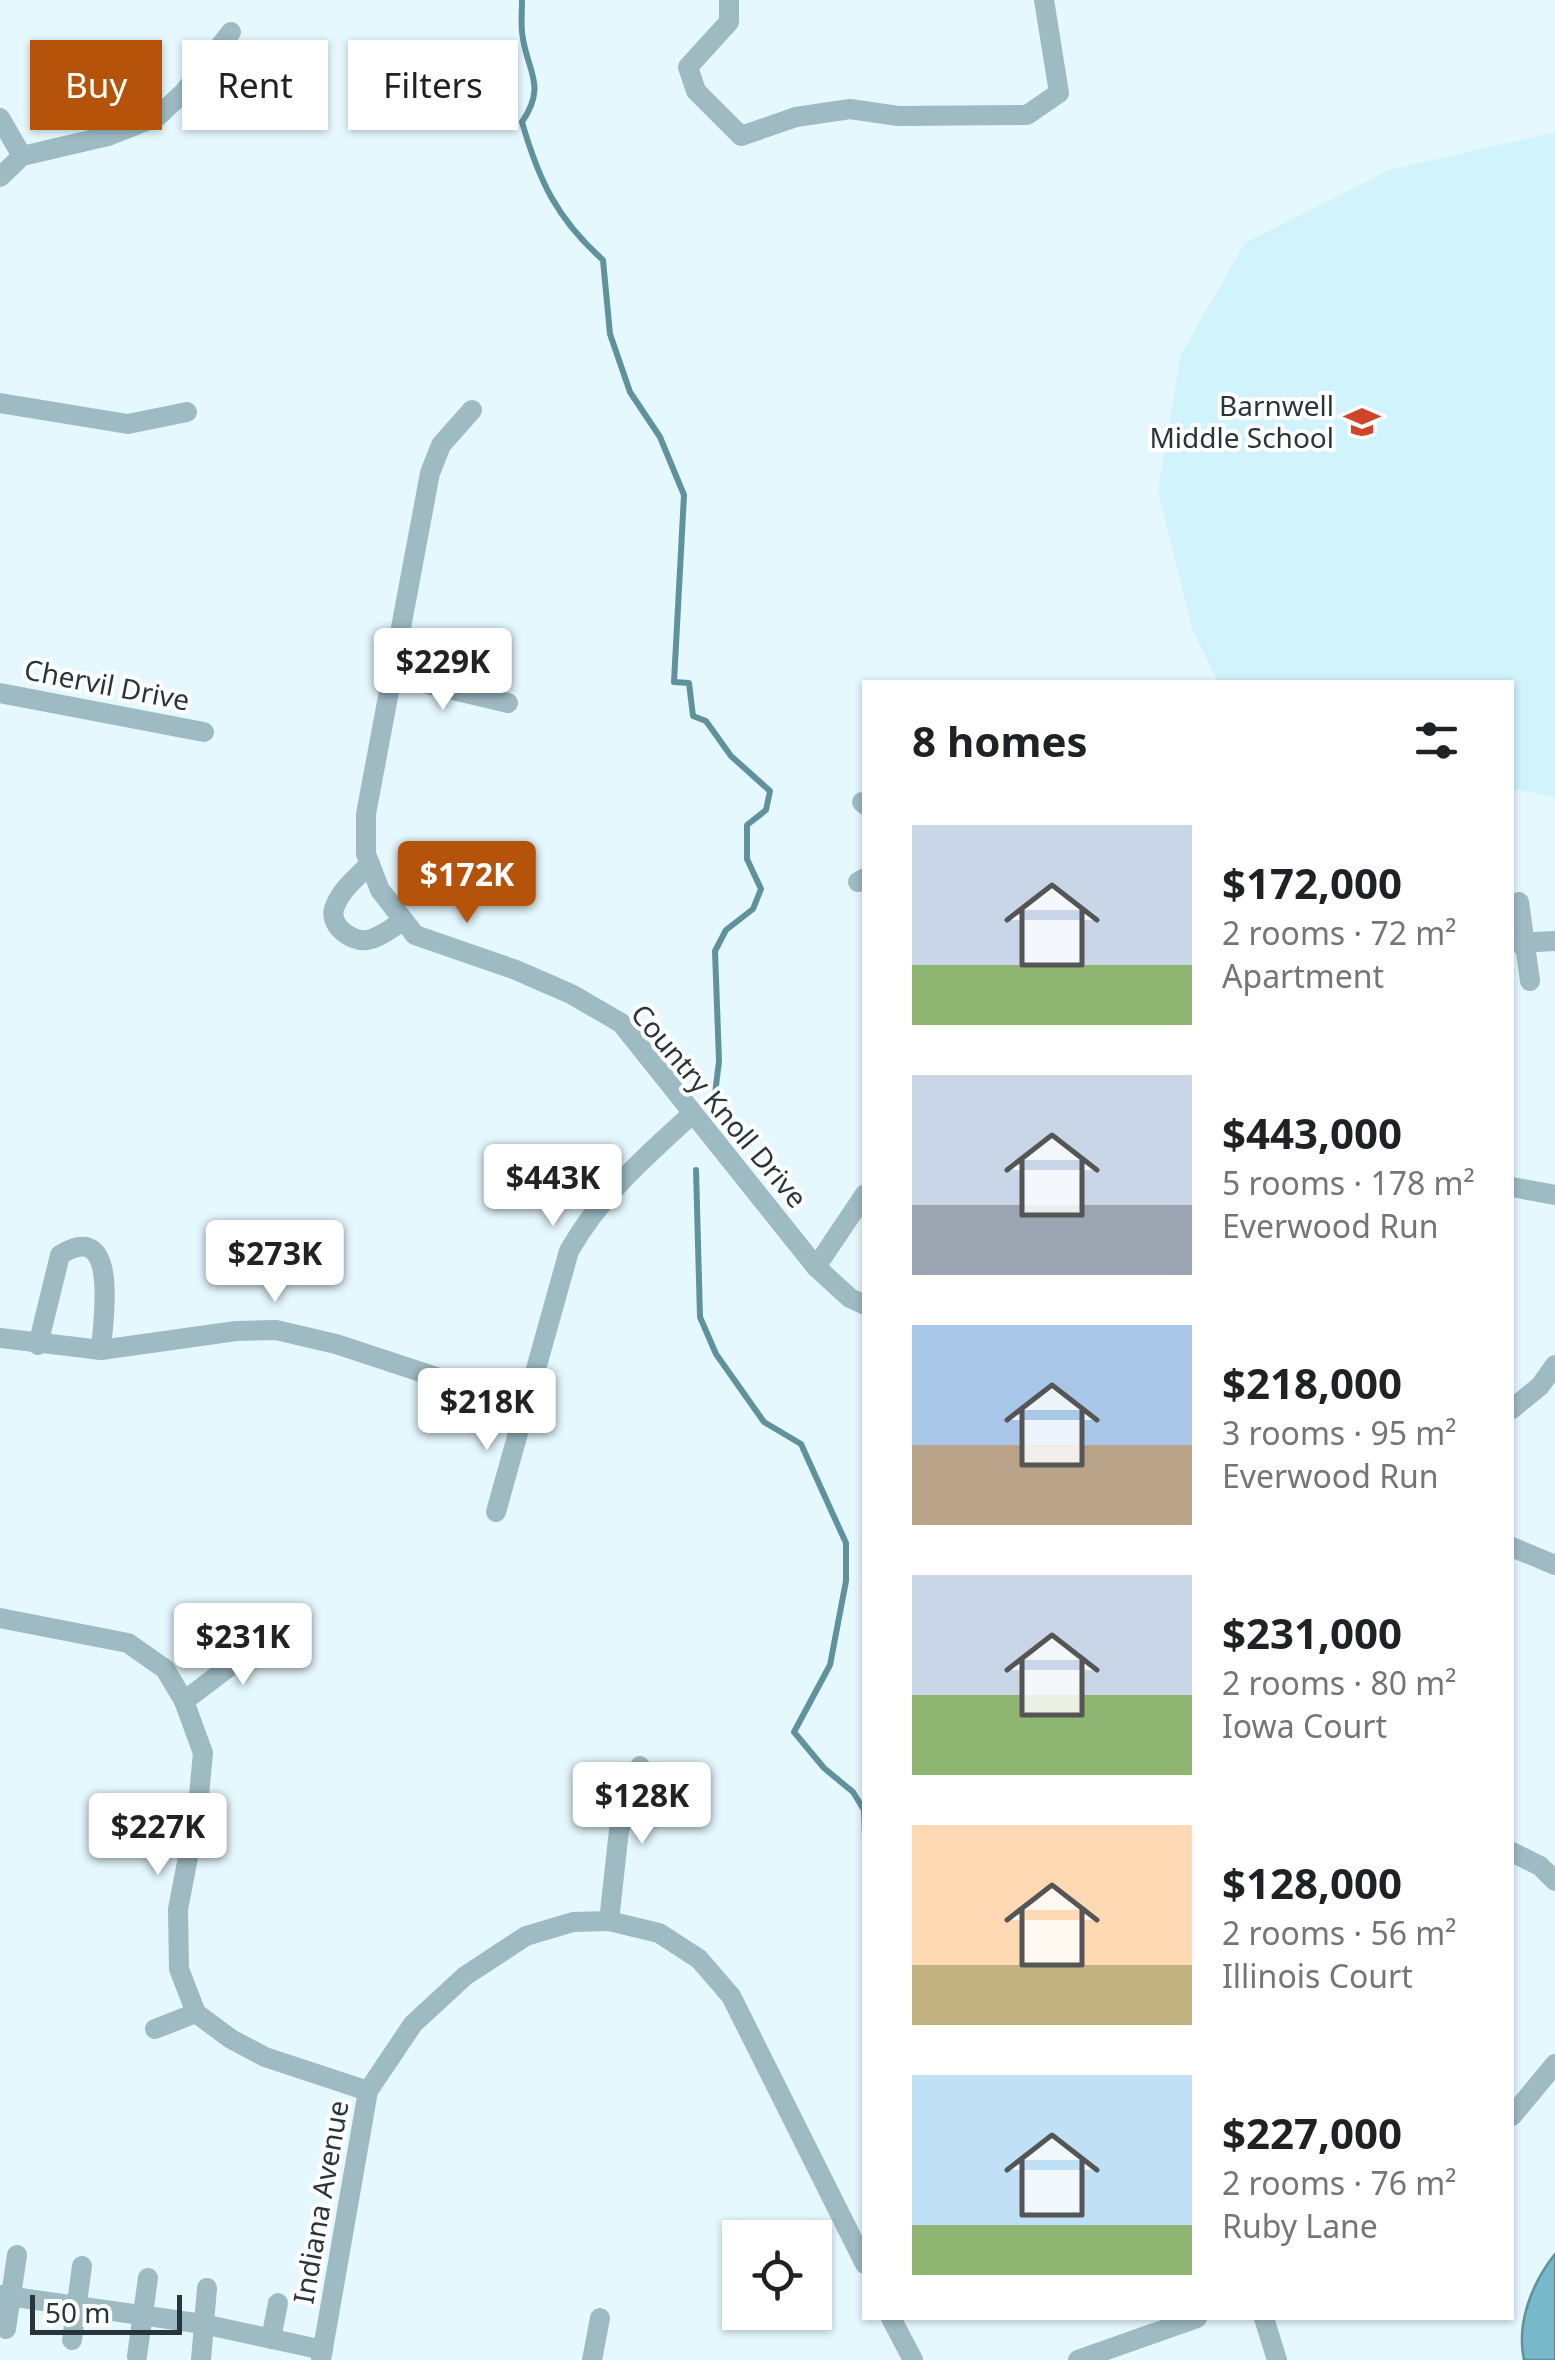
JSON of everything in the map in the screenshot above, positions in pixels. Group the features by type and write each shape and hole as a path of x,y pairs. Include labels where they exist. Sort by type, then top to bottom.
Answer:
{"street":[{"path":"730,0 729,22 688,68 696,91 741,136 796,117 850,109 898,116 1027,115 1059,93 1044,0"},
{"path":"0,177 22,156 108,136 157,117 184,92 230,32"},
{"path":"0,118 22,156"},
{"path":"0,402 128,424 187,412"},
{"path":"370,864 335,904 332,915 350,938 369,940 402,922 380,890 370,864 366,854 366,814 430,473 441,444 472,410"},
{"path":"390,675 508,703"},
{"name":"Chervil Drive","path":"0,692 204,732"},
{"path":"1518,902 1520,943 1530,982"},
{"name":"Country Knoll Drive","path":"402,922 416,935 516,970 571,994 621,1023 816,1267 850,1298 862,1304"},
{"path":"1520,943 1555,941"},
{"path":"496,1512 569,1250 584,1224 628,1172 692,1115"},
{"path":"1514,1187 1555,1195"},
{"path":"816,1267 862,1198"},
{"path":"38,1345 60,1255 72,1248 88,1247 96,1251 103,1269 101,1350"},
{"path":"0,1338 101,1350 236,1331 276,1330 336,1344 527,1407"},
{"path":"1514,1407 1540,1386 1555,1365"},
{"path":"1514,1549 1555,1564"},
{"path":"0,1618 128,1643 165,1669 184,1701 203,1753 198,1806 178,1909 179,1969 196,2012 231,2039 265,2057 368,2091"},
{"path":"184,1701 272,1635"},
{"path":"609,1921 619,1830 640,1766"},
{"path":"1514,1853 1540,1866 1555,1881"},
{"name":"Indiana Avenue","path":"322,2355 368,2091 413,2024 465,1976 526,1936 573,1922 609,1921 659,1933 699,1959 731,1996 862,2258"},
{"path":"155,2029 196,2012"},
{"path":"1514,2114 1555,2064"},
{"path":"6,2329 5,2296 17,2256"},
{"path":"72,2340 82,2266"},
{"path":"137,2356 148,2278"},
{"path":"201,2360 208,2288"},
{"path":"5,2296 204,2324 322,2355"},
{"path":"271,2339 278,2303"},
{"path":"592,2360 600,2318"},
{"path":"893,2320 913,2360"},
{"path":"1078,2360 1191,2320"},
{"path":"1265,2320 1277,2360"}],"shaded area":[{"name":"Barnwell Middle School","path":"1555,132 1555,797 1514,789 1514,680 1217,680 1192,629 1158,490 1181,354 1245,243 1389,170"}],"water":[{"path":"1555,2254 1555,2360 1524,2360 1522,2332 1528,2304"}],"waterway":[{"path":"522,0 522,32 534,87 530,109 522,122 528,143 562,214 603,260 610,334 630,392 660,437 684,495 674,682 689,683 693,716 706,721 731,756 770,791 766,810 747,825 747,859 761,889 753,909 726,930 715,951 719,1061 715,1094"},
{"path":"696,1170 700,1317 716,1354 764,1422 801,1444 846,1543 846,1581 830,1665 794,1732 824,1768 853,1792 862,1807"}],"place":[{"name":"Barnwell Middle School","path":"1362,422"}]}
